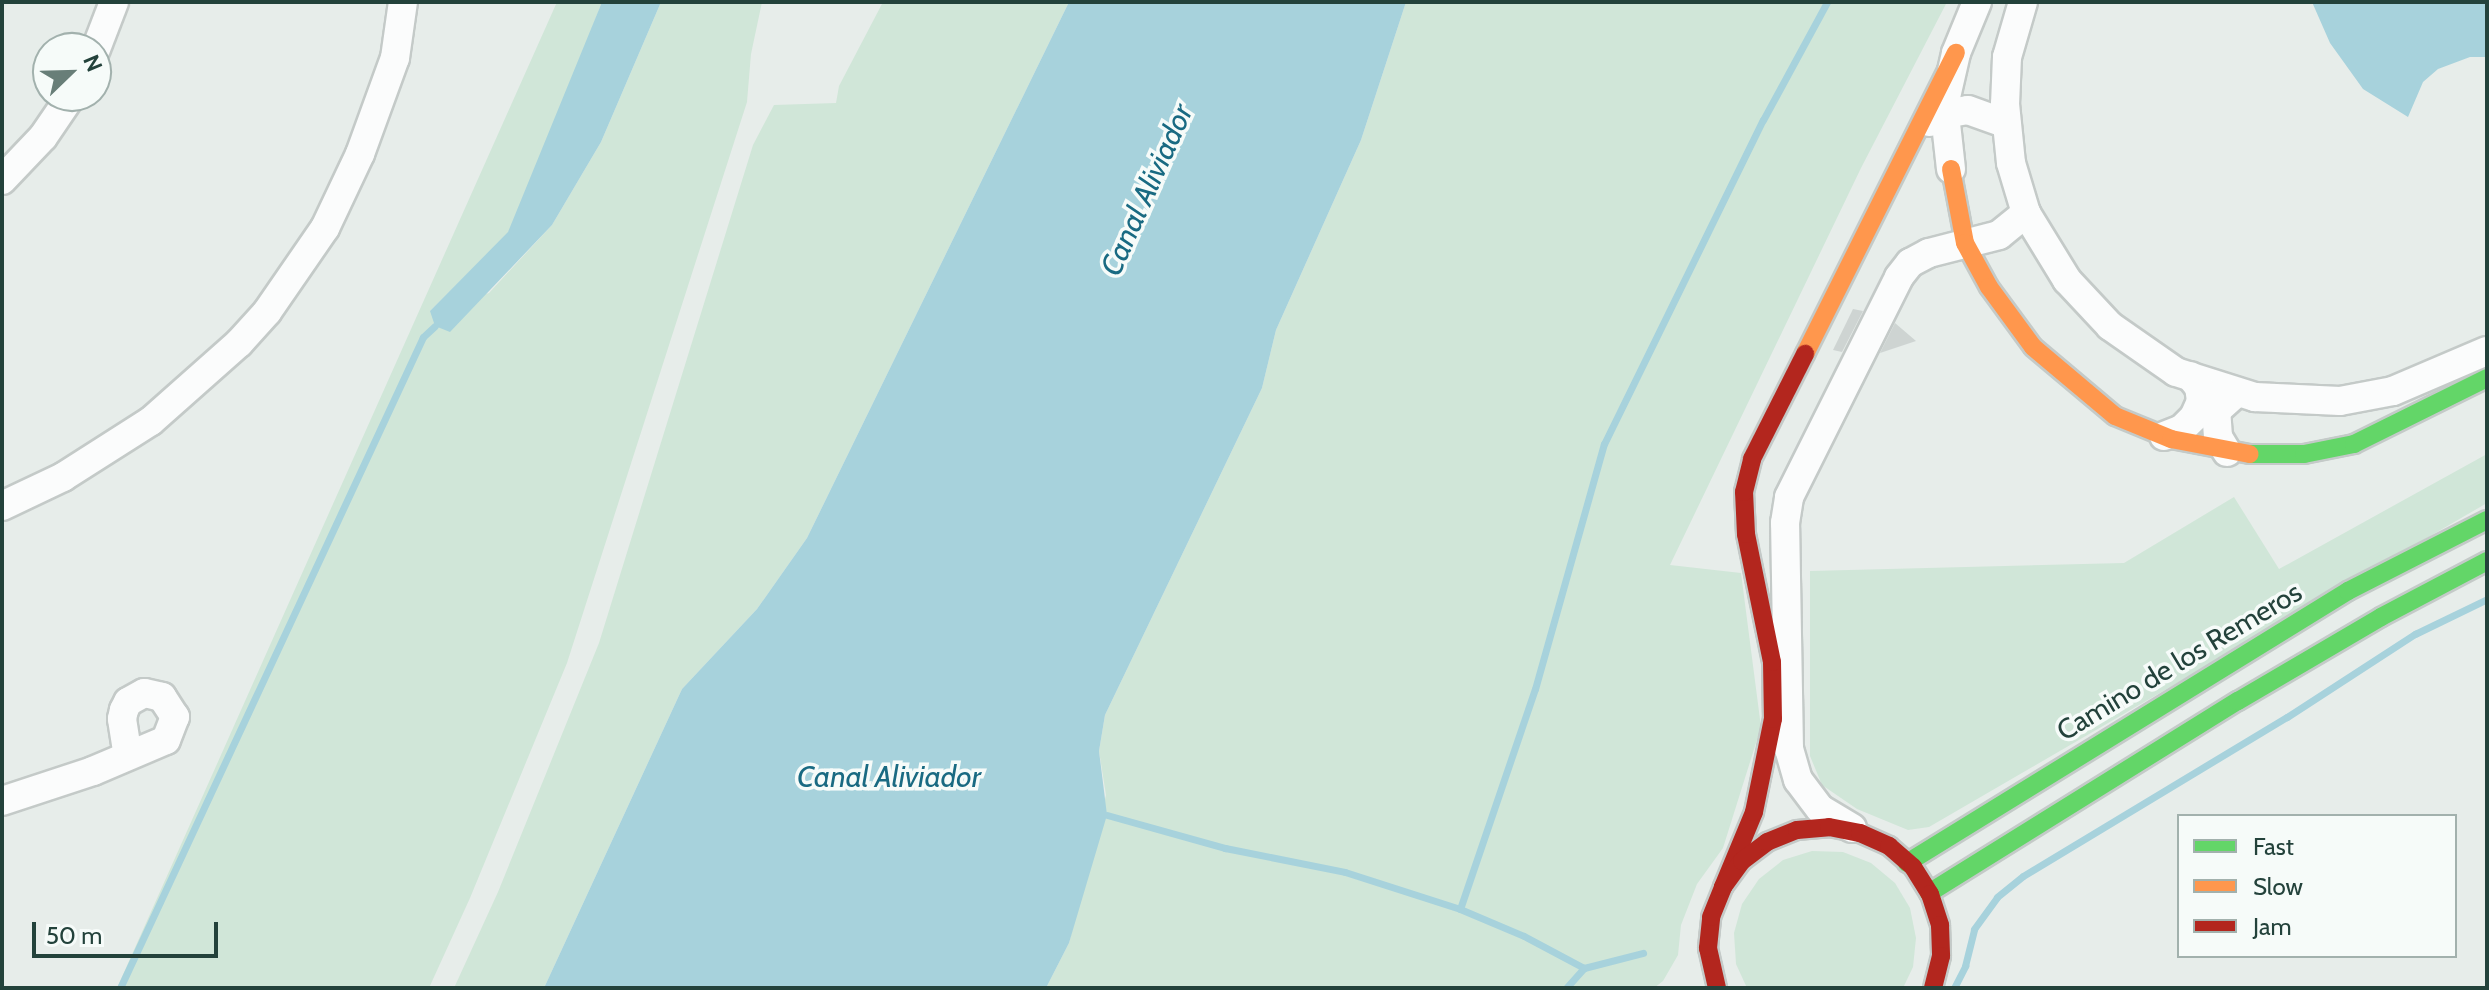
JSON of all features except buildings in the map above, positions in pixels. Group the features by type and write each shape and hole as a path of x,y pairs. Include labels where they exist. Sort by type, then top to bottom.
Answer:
{"main road":[{"path":"1715,987 1708,948 1711,917 1754,812 1773,719 1772,662 1746,534 1746,481 1752,459 1956,53"},
{"path":"1951,169 1965,243 1989,287 2033,347 2115,416 2164,436 2227,452 2304,454 2354,444 2487,378"},
{"name":"Camino de los Remeros","path":"1907,863 2348,591 2487,520"},
{"path":"1929,893 2251,693 2381,617 2487,561"},
{"path":"1723,887 1742,861 1767,842 1797,830 1829,827 1860,833 1889,846 1907,863 1929,893 1940,925 1941,956 1933,988"}],"street":[{"path":"103,32 114,2"},
{"path":"2,506 63,477 151,421 210,370 267,312 325,228 360,154 395,58 403,2"},
{"path":"1951,169 1945,114 1948,80 1977,2"},
{"path":"2023,2 2007,57 2007,124 2011,163 2026,213 2067,280 2110,326 2176,372 2255,397 2340,401 2393,391 2487,351"},
{"path":"1919,127 1945,114 1968,110 2007,124"},
{"path":"2,180 43,137 60,112"},
{"path":"1860,833 1820,809 1798,780 1789,749 1785,523 1789,497 1899,277 1910,263 1929,253 1999,235 2026,213"},
{"path":"2164,436 2182,429 2194,417 2201,401 2199,387 2190,376"},
{"path":"2227,452 2218,437 2216,411 2237,392"},
{"path":"2,801 128,756"}],"green space":[{"path":"557,2 602,2 530,187 508,233 430,311 489,293 552,225 601,142 661,2 762,2 751,54 747,102 567,663 470,898 429,988 117,988"},
{"path":"883,2 1069,2 807,538 757,609 682,689 544,988 454,988 498,892 599,643 753,145 774,105 836,103 839,86"},
{"path":"1406,2 1947,2 1861,168 1670,565 1741,573 1761,727 1723,848 1697,884 1681,925 1678,955 1663,981 1654,988 1046,988 1069,943 1106,795 1099,751 1105,715 1262,388 1276,330 1361,140"},
{"path":"2487,454 2487,503 1929,827 1908,830 1857,809 1822,785 1810,756 1810,571 2124,563 2234,497 2279,569"},
{"path":"1812,851 1843,852 1871,863 1895,883 1910,908 1916,938 1913,967 1903,988 1747,988 1736,964 1734,933 1742,904 1759,879 1783,860"}],"water":[{"path":"602,2 661,2 601,142 552,225 450,332 435,326 430,311 508,232"},
{"name":"Canal Aliviador","path":"1069,2 1406,2 1361,140 1276,330 1262,388 1105,715 1099,751 1107,815 1069,943 1046,988 544,988 682,689 757,609 807,538"},
{"path":"2312,2 2487,2 2487,57 2470,57 2438,69 2423,82 2408,117 2363,89 2330,43"}],"waterway":[{"path":"1460,909 1535,689 1604,444 1763,120 1827,2"},
{"path":"120,988 423,337 435,326"},
{"path":"1954,988 1965,966 1974,929 1997,897 2023,876 2287,717 2415,634 2487,599"},
{"path":"1107,815 1225,848 1345,872 1460,909 1524,936 1584,968"},
{"path":"1566,988 1584,968 1643,953"}],"traffic: fast":[{"path":"2250,454 2304,454 2354,444 2487,378"},
{"path":"1907,863 2348,591 2487,520"},
{"path":"1929,893 2238,701 2381,617 2487,561"}],"traffic: slow":[{"path":"1805,354 1956,53"},
{"path":"1951,169 1965,243 1989,287 2033,347 2115,416 2171,439 2250,454"}],"traffic: jam":[{"path":"1723,887 1754,812 1773,719 1772,662 1746,534 1744,492 1752,459 1805,354"},
{"path":"1717,988 1708,948 1711,917 1723,887 1742,861 1767,842 1797,830 1829,827 1860,833 1889,846 1913,867 1930,894 1940,925 1941,956 1933,988"}]}
